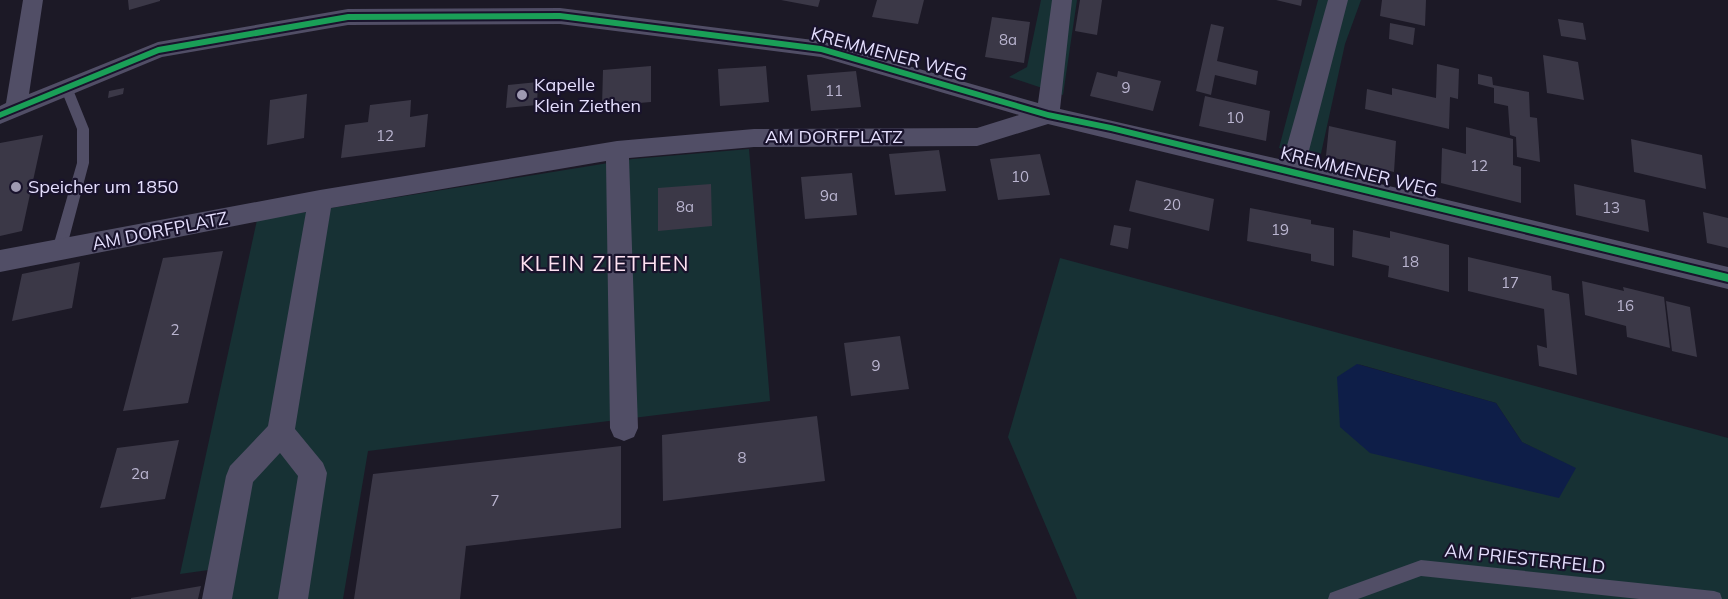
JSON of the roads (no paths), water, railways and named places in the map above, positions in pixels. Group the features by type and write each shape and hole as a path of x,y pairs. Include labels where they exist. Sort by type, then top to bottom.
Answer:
{"street":[{"path":"8,112 33,0"},
{"path":"1048,115 1062,0"},
{"path":"1291,172 1338,0"},
{"name":"KREMMENER WEG","path":"8,112 158,50 348,16 560,16 821,49 1048,115 1111,128 1728,278"},
{"name":"AM DORFPLATZ","path":"0,261 320,200 616,150 754,138 977,137 1048,115"},
{"path":"616,150 624,428"},
{"path":"217,599 240,476 281,432 320,200"},
{"path":"281,432 313,473 293,599"}],"lane":[{"path":"60,250 83,163 83,129 66,87"},
{"name":"AM PRIESTERFELD","path":"1336,599 1421,568 1714,599"}],"water":[{"path":"1357,364 1496,403 1522,442 1576,468 1559,498 1370,453 1340,427 1337,377"}],"place":[{"name":"Kapelle Klein Ziethen","path":"522,95"},
{"name":"Speicher um 1850","path":"16,187"}],"district":[{"name":"KLEIN ZIETHEN","path":"605,264"}]}
